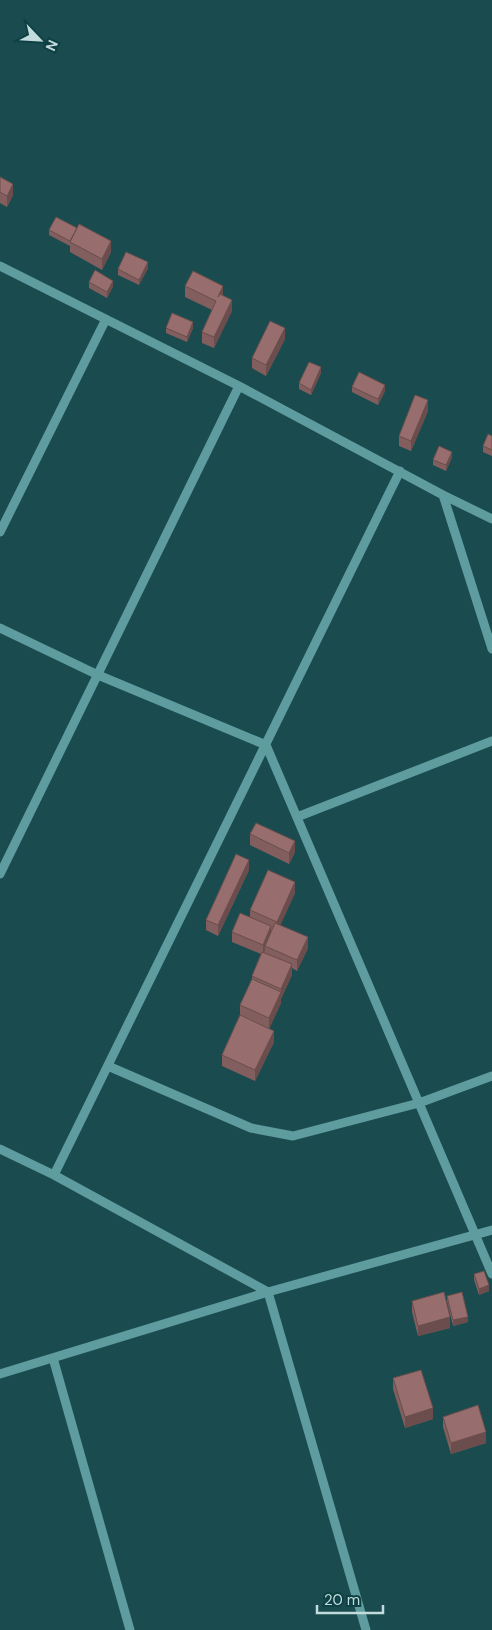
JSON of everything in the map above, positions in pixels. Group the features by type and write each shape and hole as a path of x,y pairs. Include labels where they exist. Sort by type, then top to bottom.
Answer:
{"street":[{"path":"0,266 239,386 443,495 492,519"},
{"path":"0,532 106,319"},
{"path":"0,874 239,386"},
{"path":"54,1175 400,471"},
{"path":"443,495 492,649"},
{"path":"0,628 98,675 266,744 492,1274"},
{"path":"297,817 492,741"},
{"path":"108,1066 250,1128 293,1136 419,1103 492,1076"},
{"path":"0,1149 54,1175 268,1292 366,1630"},
{"path":"0,1374 268,1292 476,1236 492,1230"},
{"path":"53,1358 130,1630"}],"building":[{"path":"0,177 13,184 7,196 0,192"},
{"path":"56,217 77,228 70,241 49,230"},
{"path":"79,224 111,241 102,259 70,242"},
{"path":"126,252 148,262 139,280 118,269"},
{"path":"95,270 113,281 107,292 89,282"},
{"path":"193,271 223,286 218,297 220,294 232,300 214,337 202,332 216,301 185,286"},
{"path":"172,313 193,322 187,337 166,328"},
{"path":"270,321 285,328 266,365 252,358"},
{"path":"309,362 321,367 311,390 299,383"},
{"path":"359,372 385,385 378,399 352,387"},
{"path":"415,395 428,400 411,441 399,436"},
{"path":"488,434 492,436 492,450 483,446"},
{"path":"439,446 452,452 446,465 433,460"},
{"path":"256,823 295,841 289,853 250,834"},
{"path":"236,854 249,860 218,925 206,920"},
{"path":"268,870 295,882 277,922 250,910"},
{"path":"240,913 271,926 263,945 232,932"},
{"path":"275,923 308,937 297,960 265,946"},
{"path":"262,952 292,964 281,989 252,976"},
{"path":"252,979 281,992 269,1018 240,1005"},
{"path":"240,1015 274,1031 255,1070 222,1055"},
{"path":"484,1271 489,1285 479,1289 474,1274"},
{"path":"444,1292 450,1317 418,1326 412,1301"},
{"path":"462,1292 468,1317 453,1320 447,1296"},
{"path":"421,1370 433,1408 405,1417 393,1378"},
{"path":"478,1405 486,1432 451,1443 443,1417"}]}
